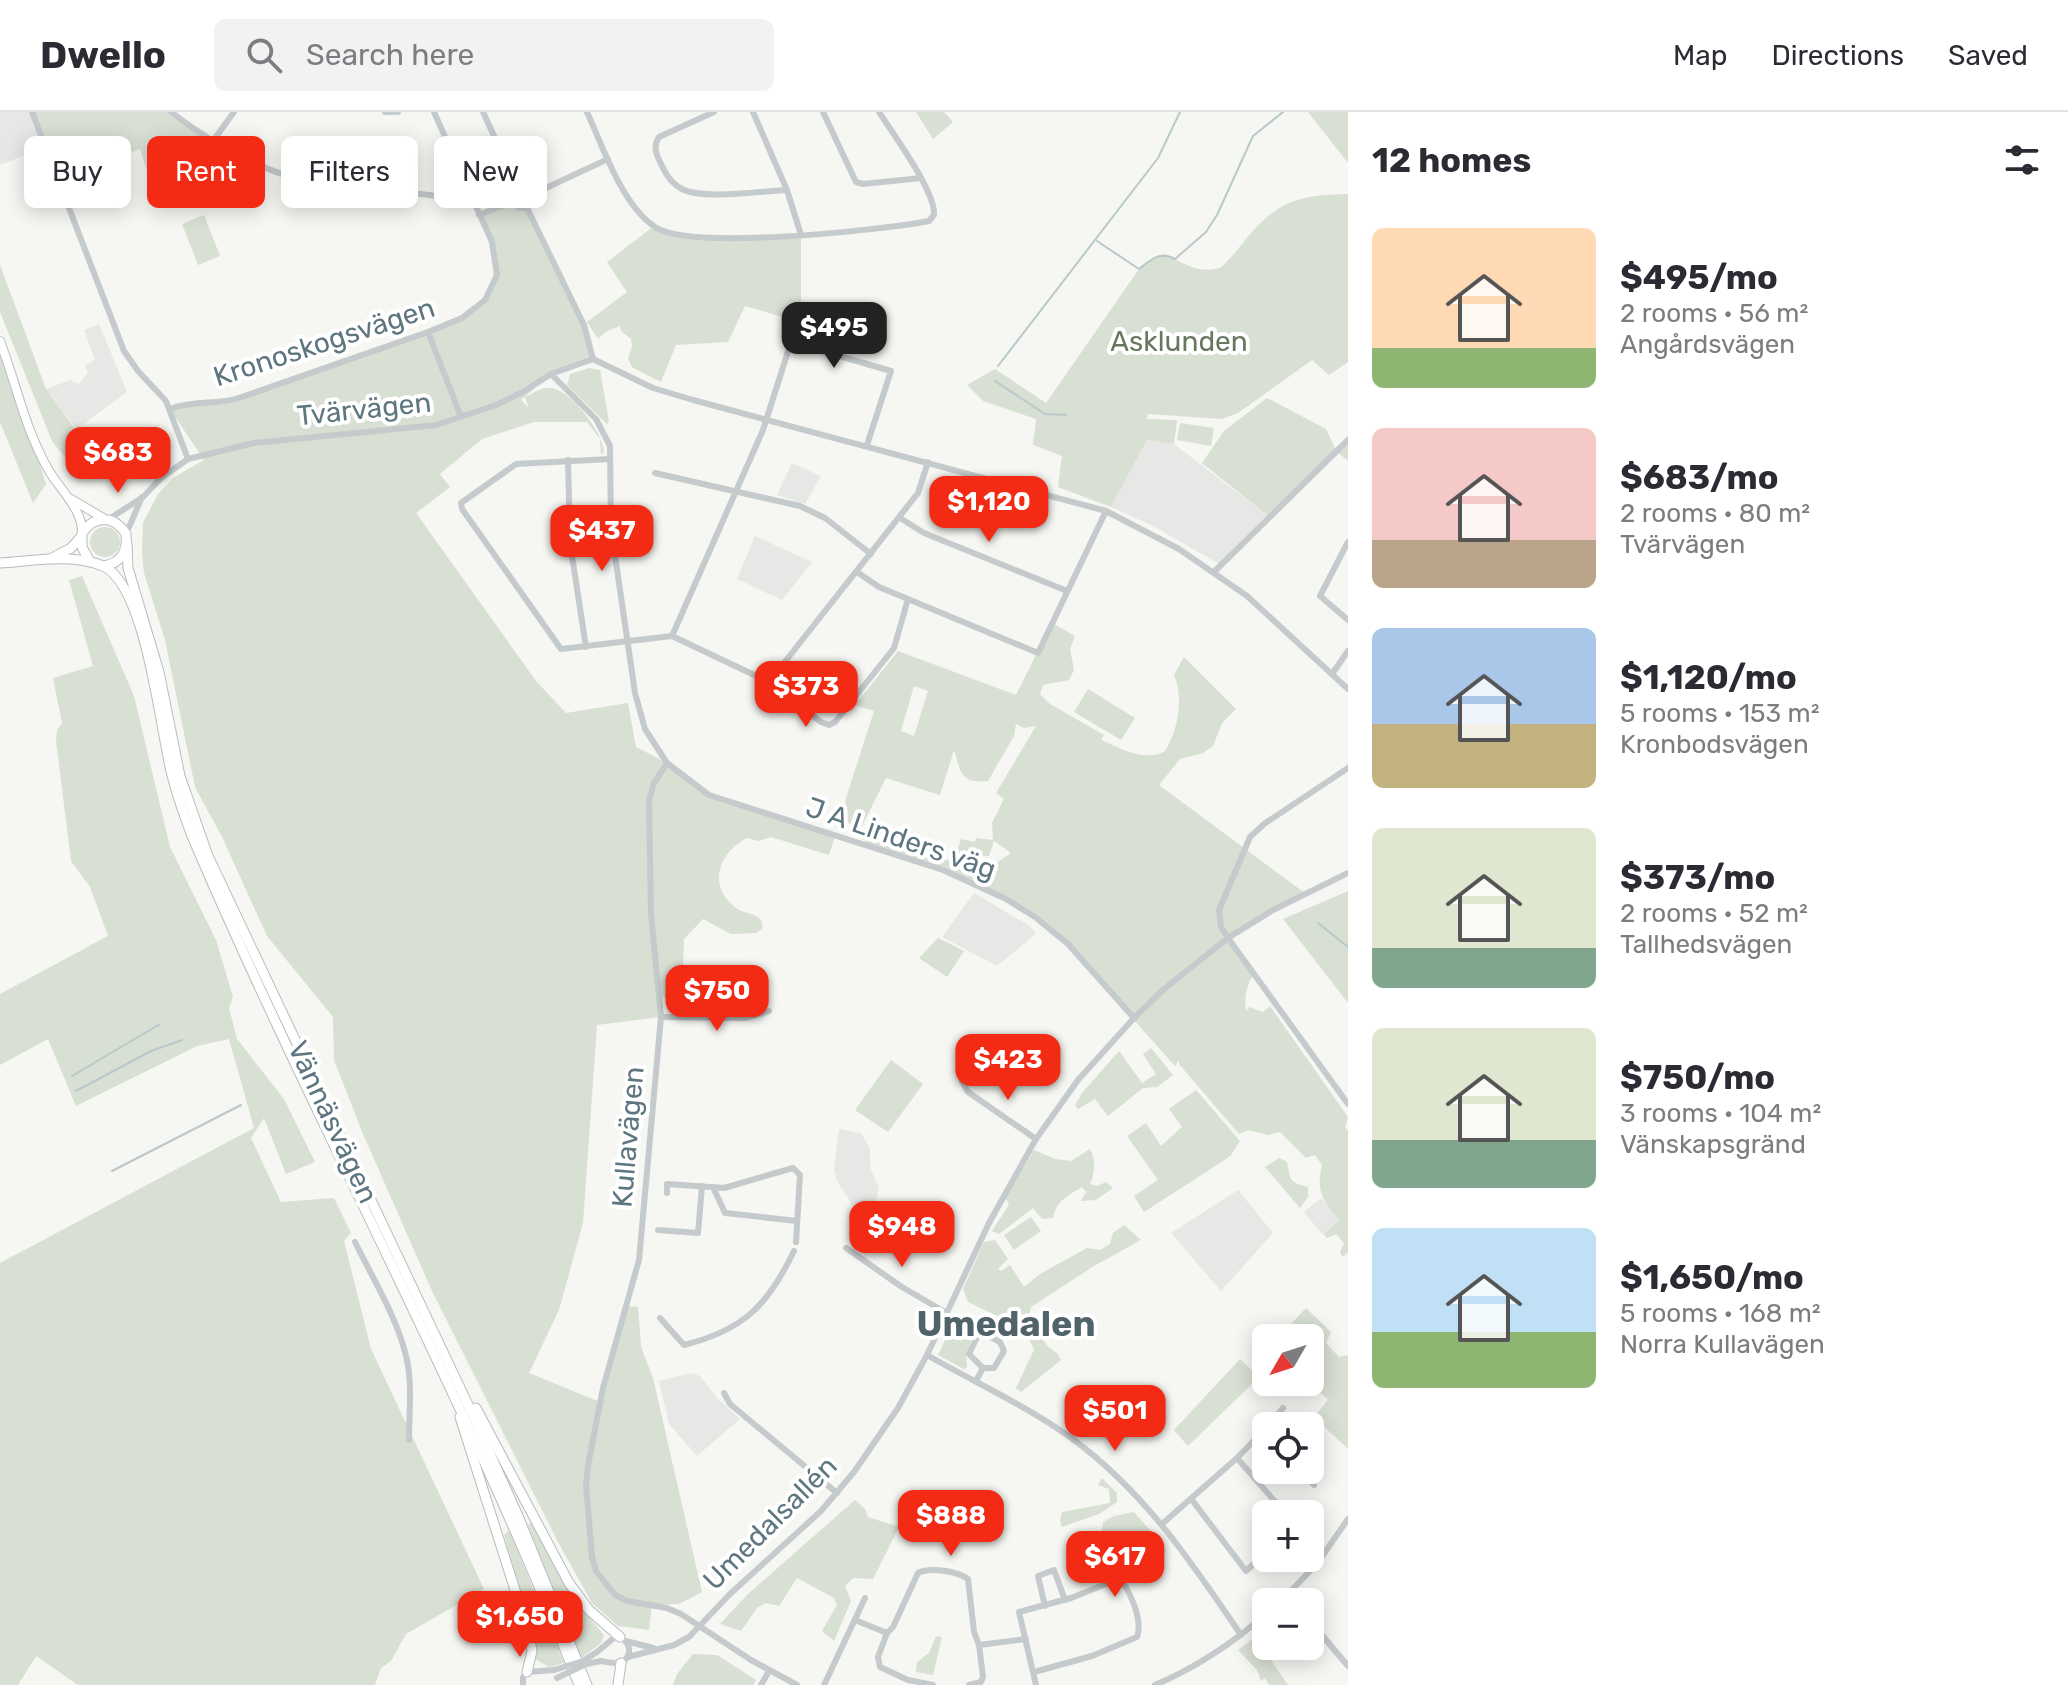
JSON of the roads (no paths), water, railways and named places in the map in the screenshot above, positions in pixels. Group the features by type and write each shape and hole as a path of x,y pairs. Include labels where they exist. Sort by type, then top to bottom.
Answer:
{"highway":[{"path":"0,563 46,561 74,558 104,566 121,558 126,539 115,522 107,519 93,523 71,548 46,561"},
{"path":"82,535 84,553 89,560"},
{"name":"Vännäsvägen","path":"126,539 128,568 148,628 180,776 195,825 287,1028 518,1516 587,1685"},
{"name":"Vännäsvägen","path":"104,566 121,579 136,614 147,652 171,770 192,836 451,1386 537,1578 579,1685"},
{"path":"442,1351 462,1382 569,1583 589,1610 622,1639"},
{"path":"451,1386 529,1634 532,1651 523,1680"},
{"path":"618,1685 624,1660"}],"main road":[{"path":"0,341 31,434 46,466 80,519 82,535"},
{"path":"67,497 107,519"}],"street":[{"path":"32,112 124,351 170,409 188,459"},
{"path":"171,112 206,136"},
{"path":"217,136 234,112"},
{"path":"385,112 398,112"},
{"name":"Kronoskogsvägen","path":"434,112 444,136"},
{"path":"483,112 494,136"},
{"path":"587,112 631,203 642,217 662,231 693,238 801,235 932,219 935,208 921,178 879,112"},
{"path":"714,112 659,137 654,144 655,152 671,180 683,190 699,194 787,190"},
{"path":"753,112 787,190 801,235"},
{"path":"823,112 856,182 863,184 921,178"},
{"path":"547,187 608,159"},
{"path":"265,167 327,186 434,196"},
{"name":"Kronoskogsvägen","path":"170,409 191,403 225,402 239,398 428,332 471,313 485,300 497,275 496,258 476,208"},
{"path":"479,215 496,208"},
{"path":"527,208 584,325 593,359 653,388 1106,511 1161,538 1247,596 1348,689"},
{"path":"428,332 461,417"},
{"path":"672,636 767,419 791,342 891,371 867,445"},
{"name":"Tvärvägen","path":"107,519 143,497 161,478 188,459 254,443 436,425 523,392 551,374 593,359"},
{"path":"551,374 596,419 610,446 611,528 641,717 653,744 667,763"},
{"path":"1214,572 1348,440"},
{"path":"610,459 516,464 465,499 461,506 558,647 564,650 672,636 769,682 821,722 832,724 894,648 908,599"},
{"path":"568,460 570,543 586,647"},
{"path":"769,682 900,518 920,490 928,462"},
{"path":"655,473 800,506 818,514 871,554"},
{"name":"Tvärvägen","path":"126,539 143,497"},
{"path":"857,572 908,599 1038,653 1106,511"},
{"path":"900,518 924,533 1067,591"},
{"path":"1348,542 1320,596 1348,620"},
{"path":"1332,674 1348,651"},
{"name":"Kullavägen","path":"667,763 654,783 648,816 651,914 661,1017 639,1260 603,1388 586,1485 592,1557 596,1571 615,1595 627,1601 667,1608 797,1685"},
{"name":"J A Linders väg","path":"667,763 700,790 725,801 943,870 1006,899 1035,917 1068,944 1134,1018"},
{"path":"1348,768 1264,824 1250,837 1219,910 1221,927 1228,938 1348,1104"},
{"name":"Umedalsallén","path":"624,1660 680,1642 837,1493 898,1408 927,1355 989,1223 1036,1139 1078,1080 1134,1018 1164,989 1228,938 1273,910 1348,873"},
{"path":"661,1017 746,1018 769,1011"},
{"path":"962,1081 968,1092 1036,1139"},
{"name":"Kullavägen","path":"667,1193 667,1184 733,1187 793,1168 800,1175 796,1242"},
{"name":"Kullavägen","path":"658,1230 698,1233 702,1186"},
{"path":"713,1187 725,1213 797,1221"},
{"path":"355,1242 396,1326 405,1352 409,1377 409,1440"},
{"path":"846,1248 945,1312"},
{"path":"660,1318 684,1345 726,1331 758,1309 769,1297 794,1251"},
{"path":"983,1333 1000,1342 1004,1351 994,1368 983,1368 969,1354 977,1337 983,1333"},
{"path":"927,1355 1069,1437 1127,1486 1162,1524 1241,1635"},
{"path":"976,1381 983,1368"},
{"path":"724,1393 730,1404 837,1493"},
{"path":"1280,1412 1283,1408"},
{"path":"1162,1524 1252,1444"},
{"path":"1237,1458 1274,1500"},
{"path":"1192,1500 1246,1571 1252,1565"},
{"path":"1295,1588 1316,1565 1348,1519"},
{"path":"933,1685 908,1680 880,1667 878,1657 887,1633 893,1627 921,1570 960,1574 968,1579 983,1677 981,1682 969,1685"},
{"path":"1045,1606 1038,1576 1054,1570 1065,1600"},
{"path":"1034,1672 1092,1656 1133,1640 1140,1633 1136,1611 1122,1581 1116,1580 1065,1600 1019,1612 1036,1685"},
{"path":"824,1685 865,1598"},
{"path":"855,1620 887,1633"},
{"path":"1159,1684 1252,1626"},
{"path":"549,1685 556,1674 597,1652 611,1638 657,1648"},
{"path":"1324,1638 1348,1666"},
{"path":"523,1680 601,1661 624,1660 629,1650 622,1639"},
{"path":"979,1645 1026,1639"},
{"path":"761,1685 769,1671"}],"waterway":[{"path":"998,366 1158,158 1180,112"},
{"path":"1097,241 1139,269 1160,256 1175,259 1206,232 1217,215 1253,136 1283,112"},
{"path":"995,381 1045,414 1066,415"},
{"path":"1318,923 1348,947"},
{"path":"72,1076 160,1024"},
{"path":"76,1091 151,1051 182,1040"},
{"path":"112,1171 241,1105"}],"district":[{"name":"Umedalen","path":"1006,1323"}],"park label":[{"name":"Asklunden","path":"1179,341"}]}
